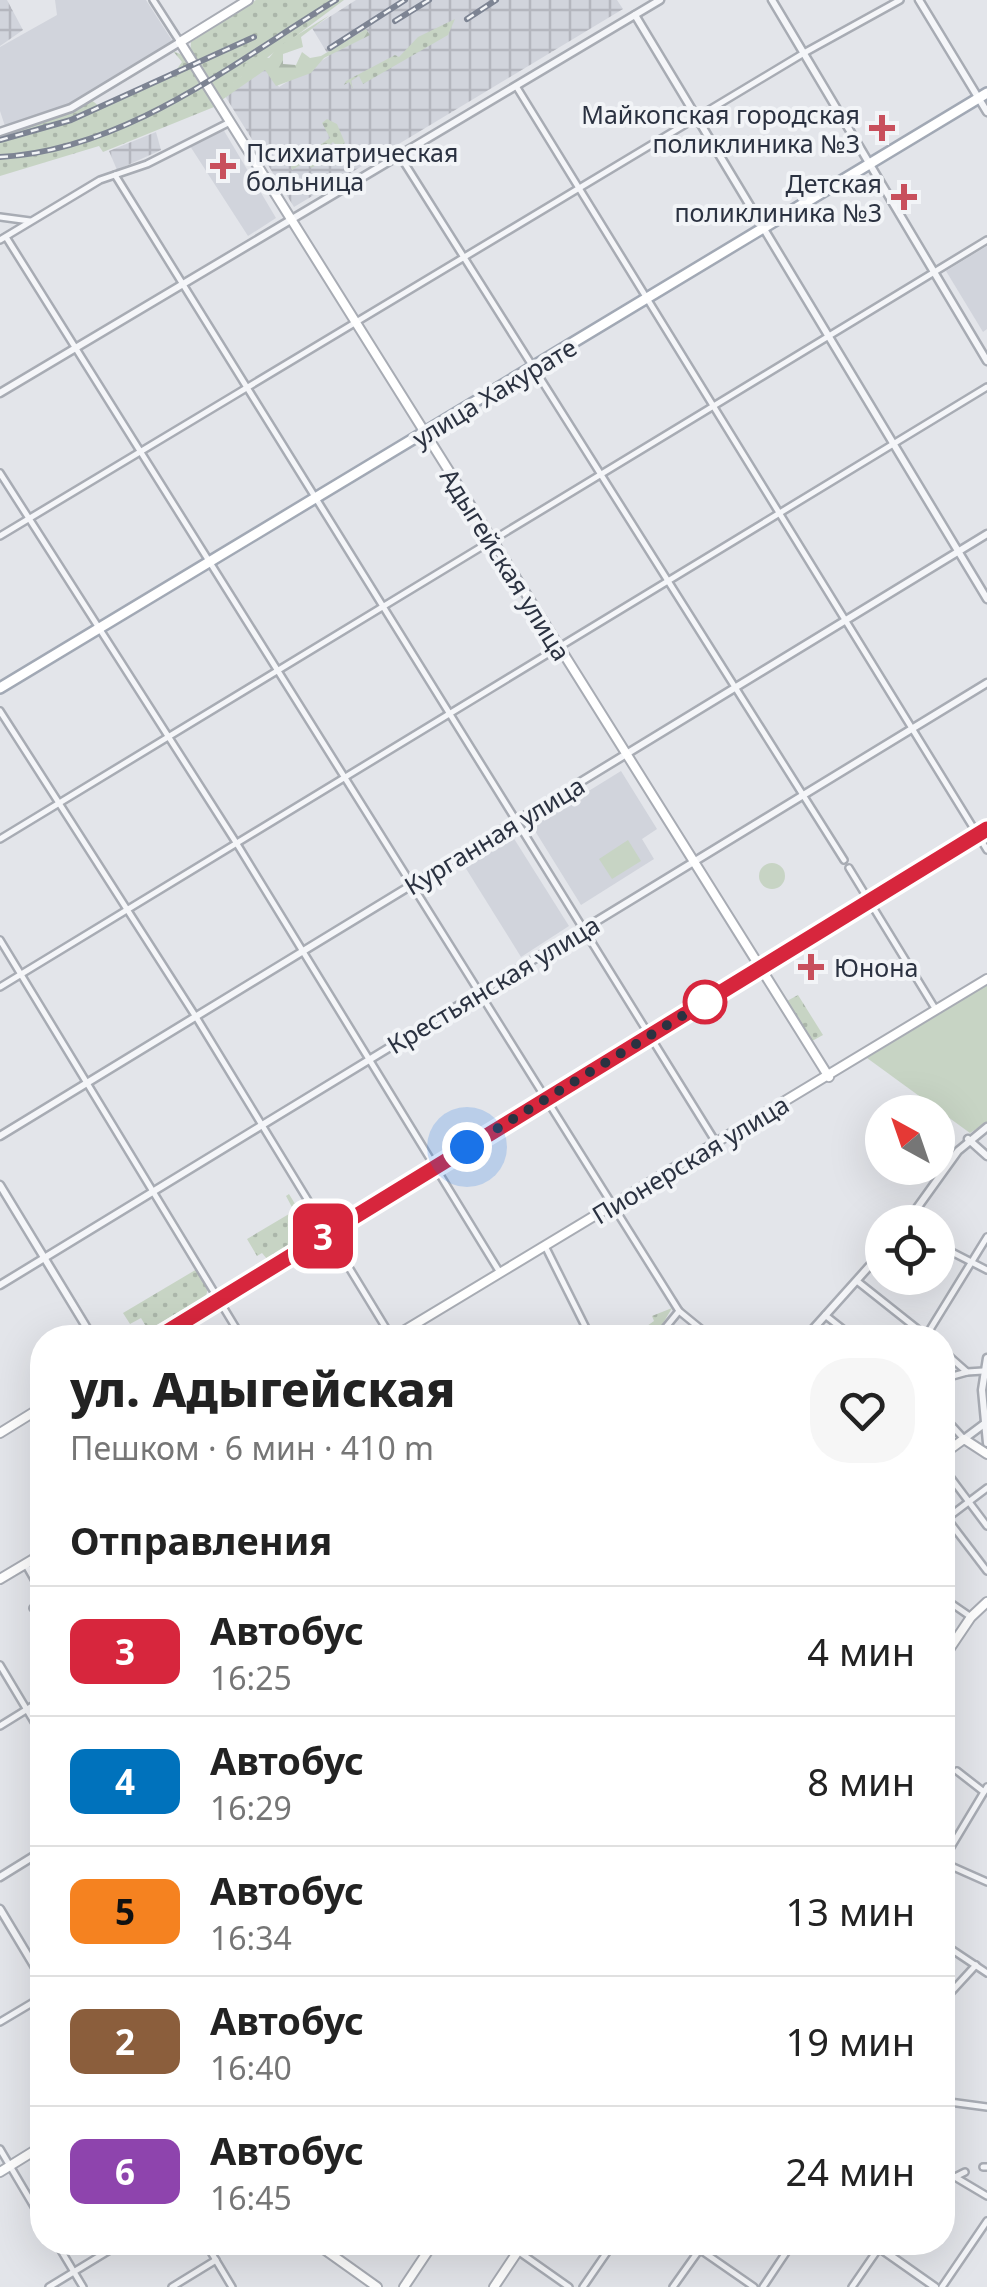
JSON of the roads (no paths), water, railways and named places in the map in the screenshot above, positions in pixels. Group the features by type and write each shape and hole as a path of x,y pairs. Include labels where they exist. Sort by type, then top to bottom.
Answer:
{"main road":[{"path":"180,42 248,0"},
{"name":"Адыгейская улица","path":"180,42 829,1076"},
{"name":"улица Хакурате","path":"0,688 983,96"},
{"path":"178,1325 982,832"},
{"name":"Пионерская улица","path":"414,1325 987,979"},
{"path":"1,1429 30,1413"},
{"path":"955,1446 964,1439 987,1454"},
{"path":"0,1579 30,1562"},
{"path":"955,1640 971,1616 987,1602"},
{"path":"0,2172 30,2154"},
{"path":"404,2287 425,2255"},
{"path":"494,2287 515,2255"},
{"path":"333,2256 377,2287"}],"street":[{"name":"Адыгейская улица","path":"153,0 180,42"},
{"path":"0,393 660,0"},
{"path":"772,0 987,361"},
{"path":"0,536 804,53 900,0"},
{"path":"919,0 983,96 987,112"},
{"path":"635,15 987,599"},
{"path":"0,132 52,117 180,42"},
{"path":"516,86 778,515 982,832 987,850"},
{"path":"228,123 115,176 3,238 142,452 679,1311 696,1325"},
{"path":"400,156 844,860"},
{"path":"115,176 717,1144"},
{"path":"0,217 30,221"},
{"path":"0,839 987,240"},
{"path":"0,987 987,386"},
{"path":"0,473 237,844 501,1273"},
{"name":"Курганная улица","path":"0,1136 987,534"},
{"name":"Крестьянская улица","path":"0,1285 987,683"},
{"path":"0,711 196,1017 384,1325"},
{"path":"849,868 936,1010"},
{"path":"0,940 235,1325"},
{"path":"919,1205 968,1139 987,1127"},
{"path":"968,1139 987,1156"},
{"path":"0,1185 85,1325"},
{"path":"934,1325 987,1238"},
{"path":"545,1246 584,1325"},
{"path":"955,1254 987,1270"},
{"path":"816,1325 865,1272"},
{"path":"857,1281 912,1325"},
{"path":"668,1325 679,1311"},
{"path":"825,1315 838,1325"},
{"path":"987,1358 983,1371 987,1443"},
{"path":"955,1361 967,1372"},
{"path":"955,1375 983,1371"},
{"path":"955,1429 964,1439 986,1423"},
{"path":"955,1484 987,1526"},
{"path":"955,1510 987,1488"},
{"path":"955,1531 987,1571"},
{"path":"26,1564 30,1571"},
{"path":"955,1606 971,1616"},
{"path":"0,1665 30,1715"},
{"path":"0,1726 30,1708"},
{"path":"955,1841 986,1790 957,1771"},
{"path":"0,1877 30,1858"},
{"path":"955,1868 987,1882"},
{"path":"0,1909 30,1959"},
{"path":"955,1951 987,1972"},
{"path":"955,1987 976,1964"},
{"path":"0,2022 30,2004"},
{"path":"955,2102 987,2106"},
{"path":"0,2149 30,2200"},
{"path":"965,2172 955,2177 987,2196"},
{"path":"895,2255 939,2287 987,2221"},
{"path":"64,2255 83,2287"},
{"path":"49,2287 102,2255"},
{"path":"213,2255 232,2287"},
{"path":"524,2255 570,2287"},
{"path":"583,2287 605,2255"},
{"path":"673,2287 696,2255"},
{"path":"707,2255 754,2287"},
{"path":"763,2287 784,2255"},
{"path":"852,2287 874,2255"},
{"path":"172,2287 216,2260"}],"railway":[{"path":"0,157 46,151 135,121 218,76 336,0"},
{"path":"330,48 405,0"},
{"path":"395,21 429,0"},
{"path":"467,19 496,0"},
{"path":"0,140 71,120 254,37"}],"place":[{"name":"Майкопская городская поликлиника №3","path":"882,128"},
{"name":"Психиатрическая больница","path":"223,166"},
{"name":"Детская поликлиника №3","path":"904,197"},
{"name":"Юнона","path":"811,967"}]}
